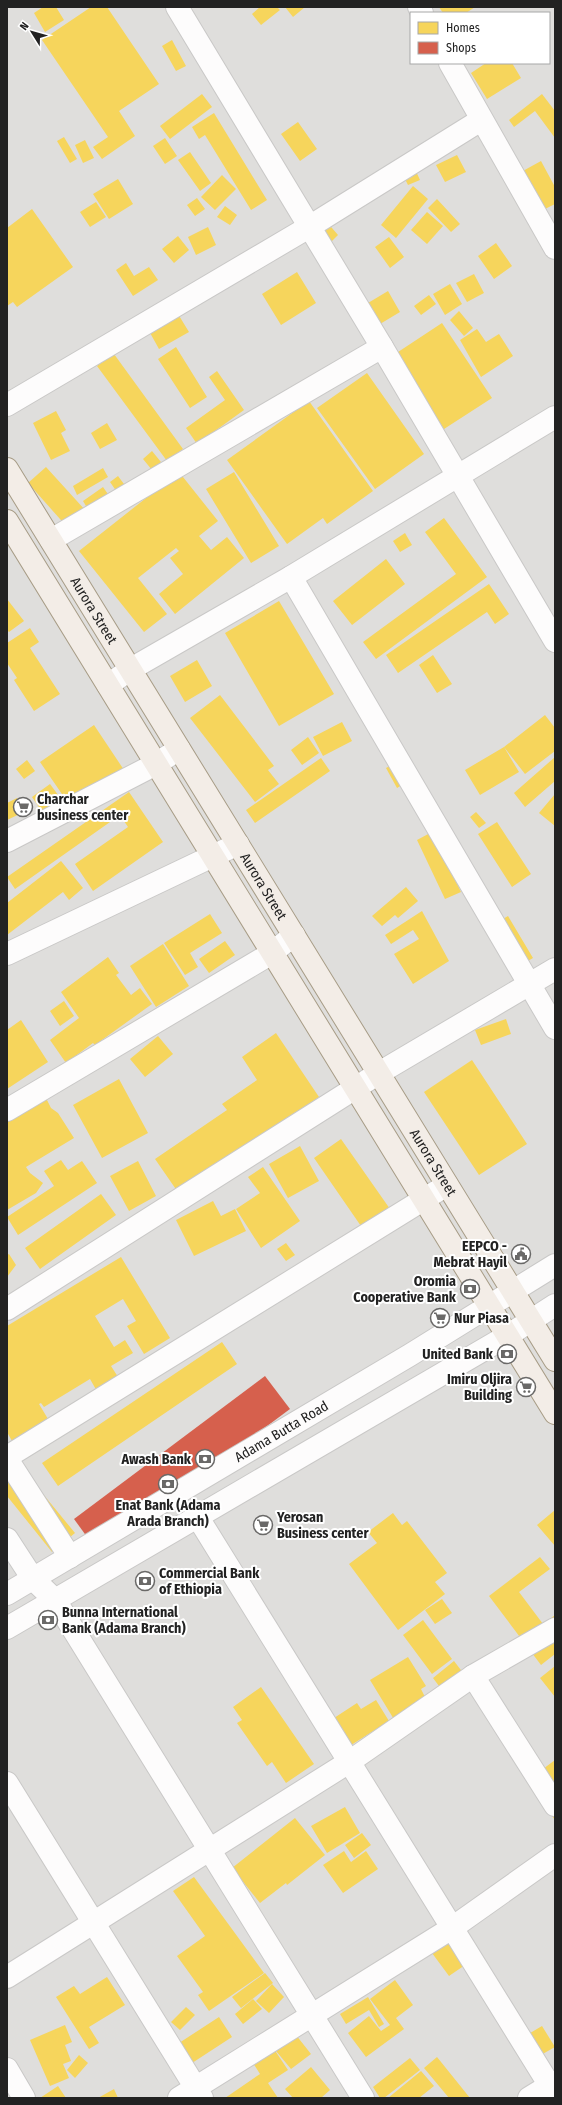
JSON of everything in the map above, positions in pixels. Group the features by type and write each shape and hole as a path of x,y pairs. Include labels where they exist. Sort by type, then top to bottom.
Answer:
{"main road":[{"name":"Aurora Street","path":"7,469 555,1360"},
{"name":"Aurora Street","path":"7,521 555,1413"}],"street":[{"path":"177,7 382,347 555,641"},
{"path":"451,64 555,248"},
{"path":"7,405 309,226 481,120"},
{"path":"51,540 382,347"},
{"path":"108,685 131,669 291,577 459,477 555,417"},
{"path":"291,577 555,1028"},
{"path":"7,842 156,764 180,749"},
{"path":"7,954 238,844"},
{"path":"7,1110 272,953 294,935"},
{"path":"7,1309 379,1073 555,969"},
{"path":"70,1557 7,1458 447,1185"},
{"name":"Adama Butta Road","path":"7,1628 507,1336 521,1305 555,1266"},
{"name":"Adama Butta Road","path":"7,1594 410,1355 488,1306 555,1305"},
{"path":"197,1516 452,1928 553,2087 529,2098"},
{"path":"7,1539 33,1579 55,1600 363,2098"},
{"path":"7,1977 349,1762 473,1676 555,1629"},
{"path":"473,1676 555,1806"},
{"path":"7,1782 94,1922 193,2095 312,2015 452,1928 555,1855"},
{"path":"7,2070 24,2098"}],"shaded area":[{"path":"7,7 555,7 555,2098 7,2098"}],"building: Homes":[{"path":"43,7 56,7 64,20 45,32 34,13"},
{"path":"91,7 107,7 159,84 119,111 135,136 102,159 93,147 108,137 42,40"},
{"path":"260,7 277,7 280,10 261,25 252,14"},
{"path":"285,7 305,7 293,17"},
{"path":"439,7 475,7 468,12 442,12"},
{"path":"172,40 186,66 176,71 162,46"},
{"path":"484,64 513,64 521,78 487,99 471,73"},
{"path":"202,94 212,107 170,139 160,126"},
{"path":"542,94 555,111 555,138 535,111 514,127 509,120"},
{"path":"214,113 267,200 251,210 205,135 199,139 192,127"},
{"path":"298,122 317,149 300,161 281,134"},
{"path":"64,137 77,159 70,163 57,141"},
{"path":"165,138 177,156 165,164 153,146"},
{"path":"85,140 94,158 83,163 75,145"},
{"path":"190,152 211,183 200,191 178,160"},
{"path":"457,155 466,172 445,182 436,165"},
{"path":"541,161 555,187 555,204 543,210 521,172"},
{"path":"414,167 420,180 408,185 402,173"},
{"path":"222,175 236,189 215,210 201,197"},
{"path":"118,179 133,204 109,219 93,194"},
{"path":"413,186 428,199 396,238 381,225"},
{"path":"197,198 205,209 195,216 187,205"},
{"path":"437,199 460,224 451,232 428,208"},
{"path":"96,202 106,217 90,227 80,212"},
{"path":"225,206 237,215 230,225 217,217"},
{"path":"32,209 73,267 17,307 13,302 7,306 7,228"},
{"path":"427,212 443,226 427,244 411,230"},
{"path":"326,221 338,235 330,243 317,229"},
{"path":"208,227 216,245 196,255 188,237"},
{"path":"178,236 189,250 174,263 162,249"},
{"path":"389,237 404,257 390,268 375,247"},
{"path":"496,243 512,266 494,279 478,256"},
{"path":"126,263 134,276 149,267 158,280 133,296 116,270"},
{"path":"297,272 316,303 281,325 262,294"},
{"path":"474,274 484,293 467,302 456,283"},
{"path":"450,284 462,304 445,315 433,294"},
{"path":"388,291 400,312 380,324 368,303"},
{"path":"429,295 436,304 421,315 414,306"},
{"path":"459,311 473,328 464,336 450,320"},
{"path":"178,314 189,332 159,349 149,331"},
{"path":"442,323 492,398 444,429 395,354"},
{"path":"477,329 486,342 499,334 513,356 481,377 460,340"},
{"path":"176,347 207,397 190,408 158,359"},
{"path":"114,354 183,449 167,461 97,366"},
{"path":"217,371 244,410 197,444 186,428 225,400 209,377"},
{"path":"367,373 424,454 375,489 317,408"},
{"path":"309,401 373,491 327,524 323,518 287,544 227,460"},
{"path":"56,411 66,430 61,433 70,451 51,460 33,423"},
{"path":"107,423 117,440 100,449 91,433"},
{"path":"152,451 161,462 152,470 143,459"},
{"path":"46,467 86,511 68,528 28,483"},
{"path":"103,468 108,477 77,495 73,486"},
{"path":"179,472 218,521 199,536 211,550 227,537 244,558 175,614 159,594 183,574 170,558 179,551 176,548 138,578 167,614 144,632 79,551"},
{"path":"234,472 279,546 251,563 206,489"},
{"path":"118,476 127,488 119,495 110,482"},
{"path":"103,487 110,497 89,511 83,501"},
{"path":"444,518 487,577 376,659 363,642 456,574 425,532"},
{"path":"405,533 412,545 400,552 393,541"},
{"path":"386,559 405,584 352,625 333,601"},
{"path":"489,584 509,614 495,624 487,612 398,673 386,655"},
{"path":"7,599 24,621 9,632 7,630"},
{"path":"279,601 334,694 279,726 225,633"},
{"path":"30,628 39,642 30,648 60,694 34,711 14,680 17,678 7,663 7,643"},
{"path":"433,655 452,684 437,693 419,665"},
{"path":"197,660 212,686 185,702 170,676"},
{"path":"220,695 274,766 268,770 279,784 255,802 190,718"},
{"path":"545,715 555,728 555,751 525,774 504,747"},
{"path":"342,722 352,741 323,756 313,737"},
{"path":"94,725 132,782 77,816 40,762"},
{"path":"308,737 319,753 302,765 291,750"},
{"path":"504,747 519,772 480,795 465,770"},
{"path":"555,757 555,781 525,807 514,793"},
{"path":"321,758 330,771 255,823 246,810"},
{"path":"27,760 35,771 24,779 16,769"},
{"path":"401,760 412,779 397,788 386,768"},
{"path":"50,784 70,811 51,825 32,797"},
{"path":"129,792 163,842 93,891 75,864 128,827 120,815 15,889 7,877"},
{"path":"555,794 555,826 539,813"},
{"path":"17,798 24,812 7,820 7,803"},
{"path":"476,812 486,823 479,828 470,817"},
{"path":"497,822 531,874 512,887 478,834"},
{"path":"432,832 461,892 445,899 417,840"},
{"path":"61,861 83,888 69,900 63,892 7,935 7,903"},
{"path":"406,887 418,901 398,918 395,915 382,926 372,916"},
{"path":"422,911 449,961 413,984 394,954 419,939 413,930 391,944 385,935"},
{"path":"210,914 222,933 190,953 198,967 185,975 164,943"},
{"path":"508,916 533,958 516,968 491,926"},
{"path":"225,941 235,955 209,973 199,959"},
{"path":"163,944 189,986 156,1007 130,966"},
{"path":"108,957 119,973 116,975 131,995 140,988 152,1004 95,1045 93,1043 66,1063 50,1040 79,1018 61,992"},
{"path":"64,1001 74,1016 60,1026 50,1011"},
{"path":"506,1019 511,1034 481,1045 475,1030"},
{"path":"21,1020 48,1062 7,1089 7,1030"},
{"path":"276,1033 319,1097 249,1145 182,1198 155,1159 227,1110 222,1104 257,1080 242,1057"},
{"path":"158,1036 173,1054 145,1077 130,1059"},
{"path":"472,1060 527,1144 479,1175 424,1092"},
{"path":"119,1079 148,1133 102,1158 73,1105"},
{"path":"45,1096 51,1108 58,1113 74,1138 26,1167 30,1173 43,1183 36,1193 7,1210 7,1119"},
{"path":"341,1139 390,1209 363,1229 314,1158"},
{"path":"300,1146 319,1181 288,1198 269,1164"},
{"path":"61,1160 68,1170 82,1161 97,1183 18,1235 7,1217 54,1186 44,1171"},
{"path":"138,1161 156,1196 129,1211 110,1176"},
{"path":"263,1167 300,1221 261,1248 236,1209 260,1193 248,1177"},
{"path":"101,1194 116,1215 40,1269 25,1248"},
{"path":"213,1201 221,1216 235,1209 246,1231 194,1256 176,1220"},
{"path":"286,1243 295,1255 286,1261 277,1249"},
{"path":"9,1254 16,1265 7,1277 7,1255"},
{"path":"121,1257 170,1338 144,1354 127,1326 136,1321 123,1299 95,1316 114,1347 125,1340 133,1353 111,1366 120,1380 98,1393 90,1379 44,1407 41,1403 39,1404 48,1419 12,1441 7,1432 7,1326"},
{"path":"222,1342 237,1364 58,1486 42,1463"},
{"path":"20,1466 75,1533 52,1552 7,1496 7,1476"},
{"path":"555,1510 555,1546 537,1525"},
{"path":"393,1513 402,1525 407,1521 447,1573 435,1582 445,1594 398,1630 349,1564 377,1543 368,1532"},
{"path":"540,1557 550,1569 519,1592 543,1624 555,1615 555,1654 541,1665 489,1596"},
{"path":"442,1599 452,1613 435,1624 425,1610"},
{"path":"423,1620 452,1659 432,1674 403,1635"},
{"path":"408,1657 426,1686 421,1689 427,1701 395,1721 370,1680"},
{"path":"454,1661 467,1678 445,1694 433,1678"},
{"path":"555,1666 555,1697 540,1678"},
{"path":"261,1687 314,1764 286,1783 272,1762 267,1766 237,1723 242,1720 233,1707"},
{"path":"376,1700 389,1721 348,1747 331,1720 357,1703 361,1709"},
{"path":"555,1760 555,1783 548,1788 555,1797 555,1820 527,1781"},
{"path":"345,1807 360,1833 327,1853 311,1826"},
{"path":"295,1818 325,1855 287,1885 286,1883 260,1903 232,1868"},
{"path":"362,1833 371,1845 354,1858 345,1845"},
{"path":"344,1851 351,1862 366,1851 378,1869 343,1893 323,1865"},
{"path":"194,1877 264,1973 209,2011 198,1995 203,1992 177,1956 205,1936 173,1891"},
{"path":"451,1940 468,1963 449,1976 432,1953"},
{"path":"265,1973 273,1983 241,2008 232,1997"},
{"path":"107,1977 125,2005 89,2027 99,2043 89,2049 56,1997 74,1986 80,1994"},
{"path":"395,1980 413,2005 396,2018 404,2029 366,2057 348,2033 369,2016 381,2031 390,2025 370,1999"},
{"path":"272,1984 284,1997 269,2013 256,2001"},
{"path":"368,1997 384,2024 379,2027 369,2010 346,2024 340,2014"},
{"path":"253,1999 262,2009 243,2024 235,2014"},
{"path":"186,2007 195,2015 180,2030 171,2022"},
{"path":"219,2017 232,2037 189,2065 176,2045"},
{"path":"65,2025 72,2042 65,2045 71,2061 63,2064 69,2078 50,2086 30,2040"},
{"path":"542,2026 555,2047 532,2060 520,2039"},
{"path":"296,2035 311,2054 291,2069 276,2051"},
{"path":"274,2049 288,2070 268,2083 278,2098 225,2098 260,2074 253,2063"},
{"path":"79,2055 88,2063 75,2078 67,2070"},
{"path":"437,2057 470,2098 449,2098 424,2068"},
{"path":"410,2058 420,2070 384,2098 380,2098 373,2087"},
{"path":"311,2067 330,2090 321,2098 293,2098 285,2089"},
{"path":"421,2071 434,2086 419,2098 388,2098"},
{"path":"58,2086 66,2098 40,2098"},
{"path":"114,2089 118,2098 98,2098"}],"building: Shops":[{"path":"265,1376 290,1409 98,1552 74,1519"}],"place":[{"name":"Charchar business center","path":"23,807"},
{"name":"EEPCO - Mebrat Hayil","path":"521,1254"},
{"name":"Oromia Cooperative Bank","path":"470,1289"},
{"name":"Nur Piasa","path":"440,1318"},
{"name":"United Bank","path":"507,1354"},
{"name":"Imiru Oljira Building","path":"526,1387"},
{"name":"Awash Bank","path":"205,1459"},
{"name":"Enat Bank (Adama Arada Branch)","path":"168,1484"},
{"name":"Yerosan Business center","path":"263,1525"},
{"name":"Commercial Bank of Ethiopia","path":"145,1581"},
{"name":"Bunna International Bank (Adama Branch)","path":"48,1620"}]}
